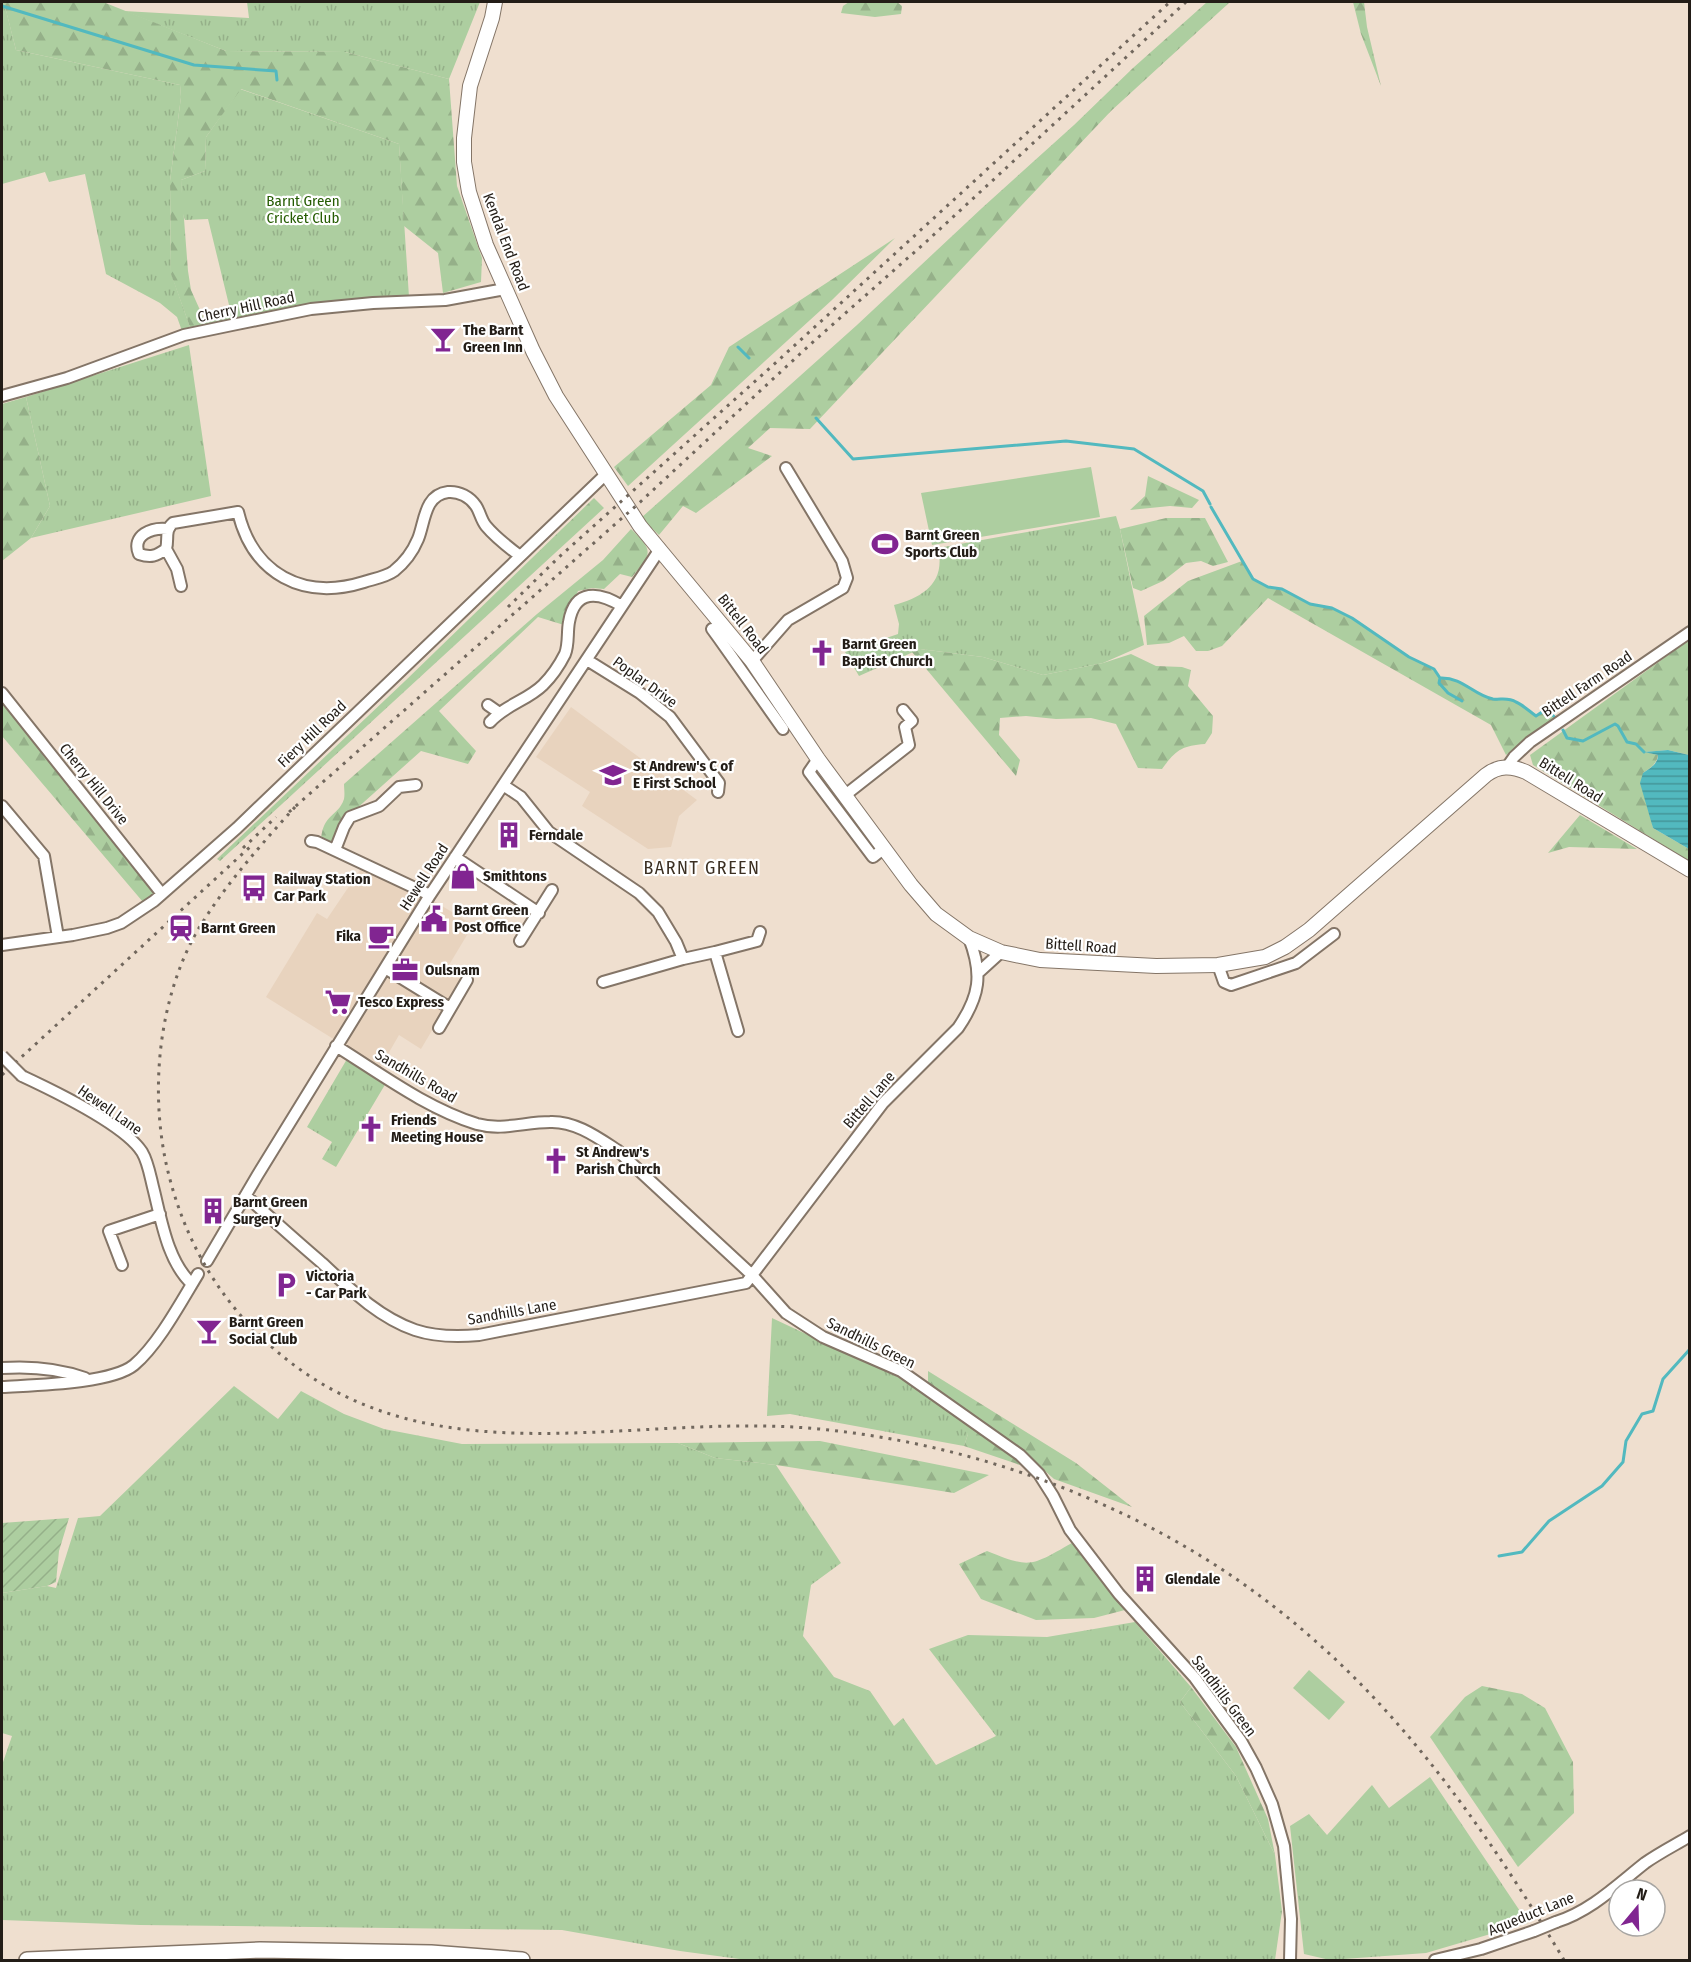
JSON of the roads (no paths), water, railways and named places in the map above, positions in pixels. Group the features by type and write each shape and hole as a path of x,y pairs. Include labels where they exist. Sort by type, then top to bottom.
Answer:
{"highway":[{"path":"27,1960 260,1950 431,1953 522,1960"}],"main road":[{"name":"Kendal End Road","path":"495,2 470,87 464,138 464,162 469,192 486,244 505,289 556,396 605,475"},
{"name":"Bittell Road","path":"605,475 640,526 725,636 752,661 773,703 818,759 911,885 936,914 969,938 1001,952 1040,960 1156,966 1218,965 1265,957 1309,930 1486,775 1495,769 1507,767 1526,772 1689,870"}],"street":[{"name":"Cherry Hill Road","path":"2,396 68,378 184,335 311,309 373,303 445,300 505,289"},
{"path":"752,661 788,620 843,588 847,578 842,561 786,468"},
{"name":"Fiery Hill Road","path":"2,945 57,937 121,923 162,894 237,828 605,475"},
{"path":"181,586 177,569 166,549 168,529 173,524 184,520 238,512 249,543 264,563 283,577 310,587 348,586 392,573 407,558 418,539 429,504 447,492 461,493 476,506 484,524 520,556"},
{"path":"166,549 156,556 148,557 139,554 136,548 137,541 152,529 168,529"},
{"name":"Hewell Road","path":"207,1261 430,895 660,549"},
{"path":"490,722 498,712 540,688 548,679 564,656 570,617 579,601 588,596 602,595 622,606"},
{"path":"712,629 725,636 773,703 783,729"},
{"name":"Bittell Farm Road","path":"1507,767 1514,756 1530,742 1689,632"},
{"name":"Poplar Drive","path":"587,660 640,693 670,717 719,783 718,792"},
{"name":"Cherry Hill Drive","path":"2,693 162,894"},
{"path":"488,705 498,712"},
{"path":"844,796 909,745 905,727 912,721 903,710"},
{"path":"818,759 809,772 873,857 883,849"},
{"path":"335,850 350,817 379,806 399,787 416,785"},
{"path":"503,785 520,797 549,832 639,893 658,912 676,942 683,959"},
{"path":"2,806 44,856 57,937"},
{"path":"311,841 430,895"},
{"path":"455,856 539,914"},
{"path":"520,941 552,890"},
{"path":"603,982 758,941 760,932"},
{"path":"1218,965 1224,982 1231,985 1296,963 1334,934"},
{"name":"Bittell Lane","path":"752,1275 883,1103 958,1028 976,996 979,972 969,938"},
{"path":"715,952 738,1031"},
{"path":"979,972 1001,952"},
{"path":"385,968 450,1008"},
{"path":"439,1028 467,980"},
{"name":"Sandhills Road","path":"336,1046 436,1107 477,1124 495,1128 552,1121 596,1135 617,1150 752,1275"},
{"name":"Hewell Lane","path":"2,1056 22,1076 68,1098 136,1144 147,1162 173,1254 183,1275 195,1279 162,1330 132,1366 108,1376 88,1379"},
{"name":"Sandhills Lane","path":"246,1196 359,1297 384,1315 413,1330 434,1335 456,1337 479,1335 746,1283 752,1275"},
{"path":"122,1265 109,1231 160,1214"},
{"name":"Sandhills Green","path":"752,1275 786,1313 801,1324 823,1337 901,1371 1020,1455 1039,1474 1070,1530 1119,1594 1195,1678 1241,1741 1256,1768 1272,1804 1284,1846 1292,1919 1290,1960"},
{"path":"2,1368 44,1368 66,1371 88,1379"},
{"path":"2,1387 88,1379"},
{"name":"Aqueduct Lane","path":"1435,1960 1481,1949 1575,1915 1656,1856 1689,1836"}],"water":[{"path":"1668,750 1689,755 1689,849 1653,828 1640,783 1643,773 1653,766 1658,758 1658,755 1644,752"}],"waterway":[{"path":"2,6 194,65 276,71 277,80"},
{"path":"738,347 749,358"},
{"path":"816,418 853,459 1066,441 1134,449 1203,491 1210,504"},
{"path":"1211,507 1253,579 1268,587 1282,589 1310,604 1332,608 1352,618 1409,657 1434,669 1440,678 1455,680 1486,697 1513,700 1536,716 1548,708 1555,718"},
{"path":"1440,678 1439,683 1448,693 1462,701"},
{"path":"1563,730 1567,738 1583,741 1615,724 1627,742 1636,744 1644,752"},
{"path":"1499,1556 1522,1552 1549,1521 1602,1486 1623,1462 1626,1441 1642,1414 1653,1411 1663,1379 1690,1349"}],"railway":[{"path":"508,607 558,558 771,367 1170,2"},
{"path":"289,812 638,504 1186,2"},
{"path":"295,807 230,883 196,933 173,987 161,1045 159,1075 161,1134 166,1163 179,1210 210,1274 255,1331 316,1380 380,1411 448,1427 518,1433 735,1426 808,1428 880,1437 951,1452 1020,1472 1088,1498 1168,1537 1241,1582 1306,1633 1365,1688 1419,1749 1470,1815 1564,1960"},
{"path":"243,848 276,817"},
{"path":"2,1075 251,846"}],"place":[{"name":"The Barnt Green Inn","path":"443,339"},
{"name":"Barnt Green Sports Club","path":"885,544"},
{"name":"Barnt Green Baptist Church","path":"822,653"},
{"name":"St Andrew's C of E First School","path":"613,775"},
{"name":"Ferndale","path":"509,835"},
{"name":"Smithtons","path":"463,876"},
{"name":"Railway Station Car Park","path":"254,888"},
{"name":"Barnt Green Post Office","path":"434,919"},
{"name":"Barnt Green","path":"181,928"},
{"name":"Fika","path":"381,936"},
{"name":"Oulsnam","path":"405,970"},
{"name":"Tesco Express","path":"338,1002"},
{"name":"Friends Meeting House","path":"371,1129"},
{"name":"St Andrew's Parish Church","path":"556,1161"},
{"name":"Barnt Green Surgery","path":"213,1211"},
{"name":"Victoria - Car Park","path":"286,1285"},
{"name":"Barnt Green Social Club","path":"209,1331"},
{"name":"Glendale","path":"1145,1579"}],"district":[{"name":"BARNT GREEN","path":"702,868"}],"park label":[{"name":"Barnt Green Cricket Club","path":"303,210"}]}
